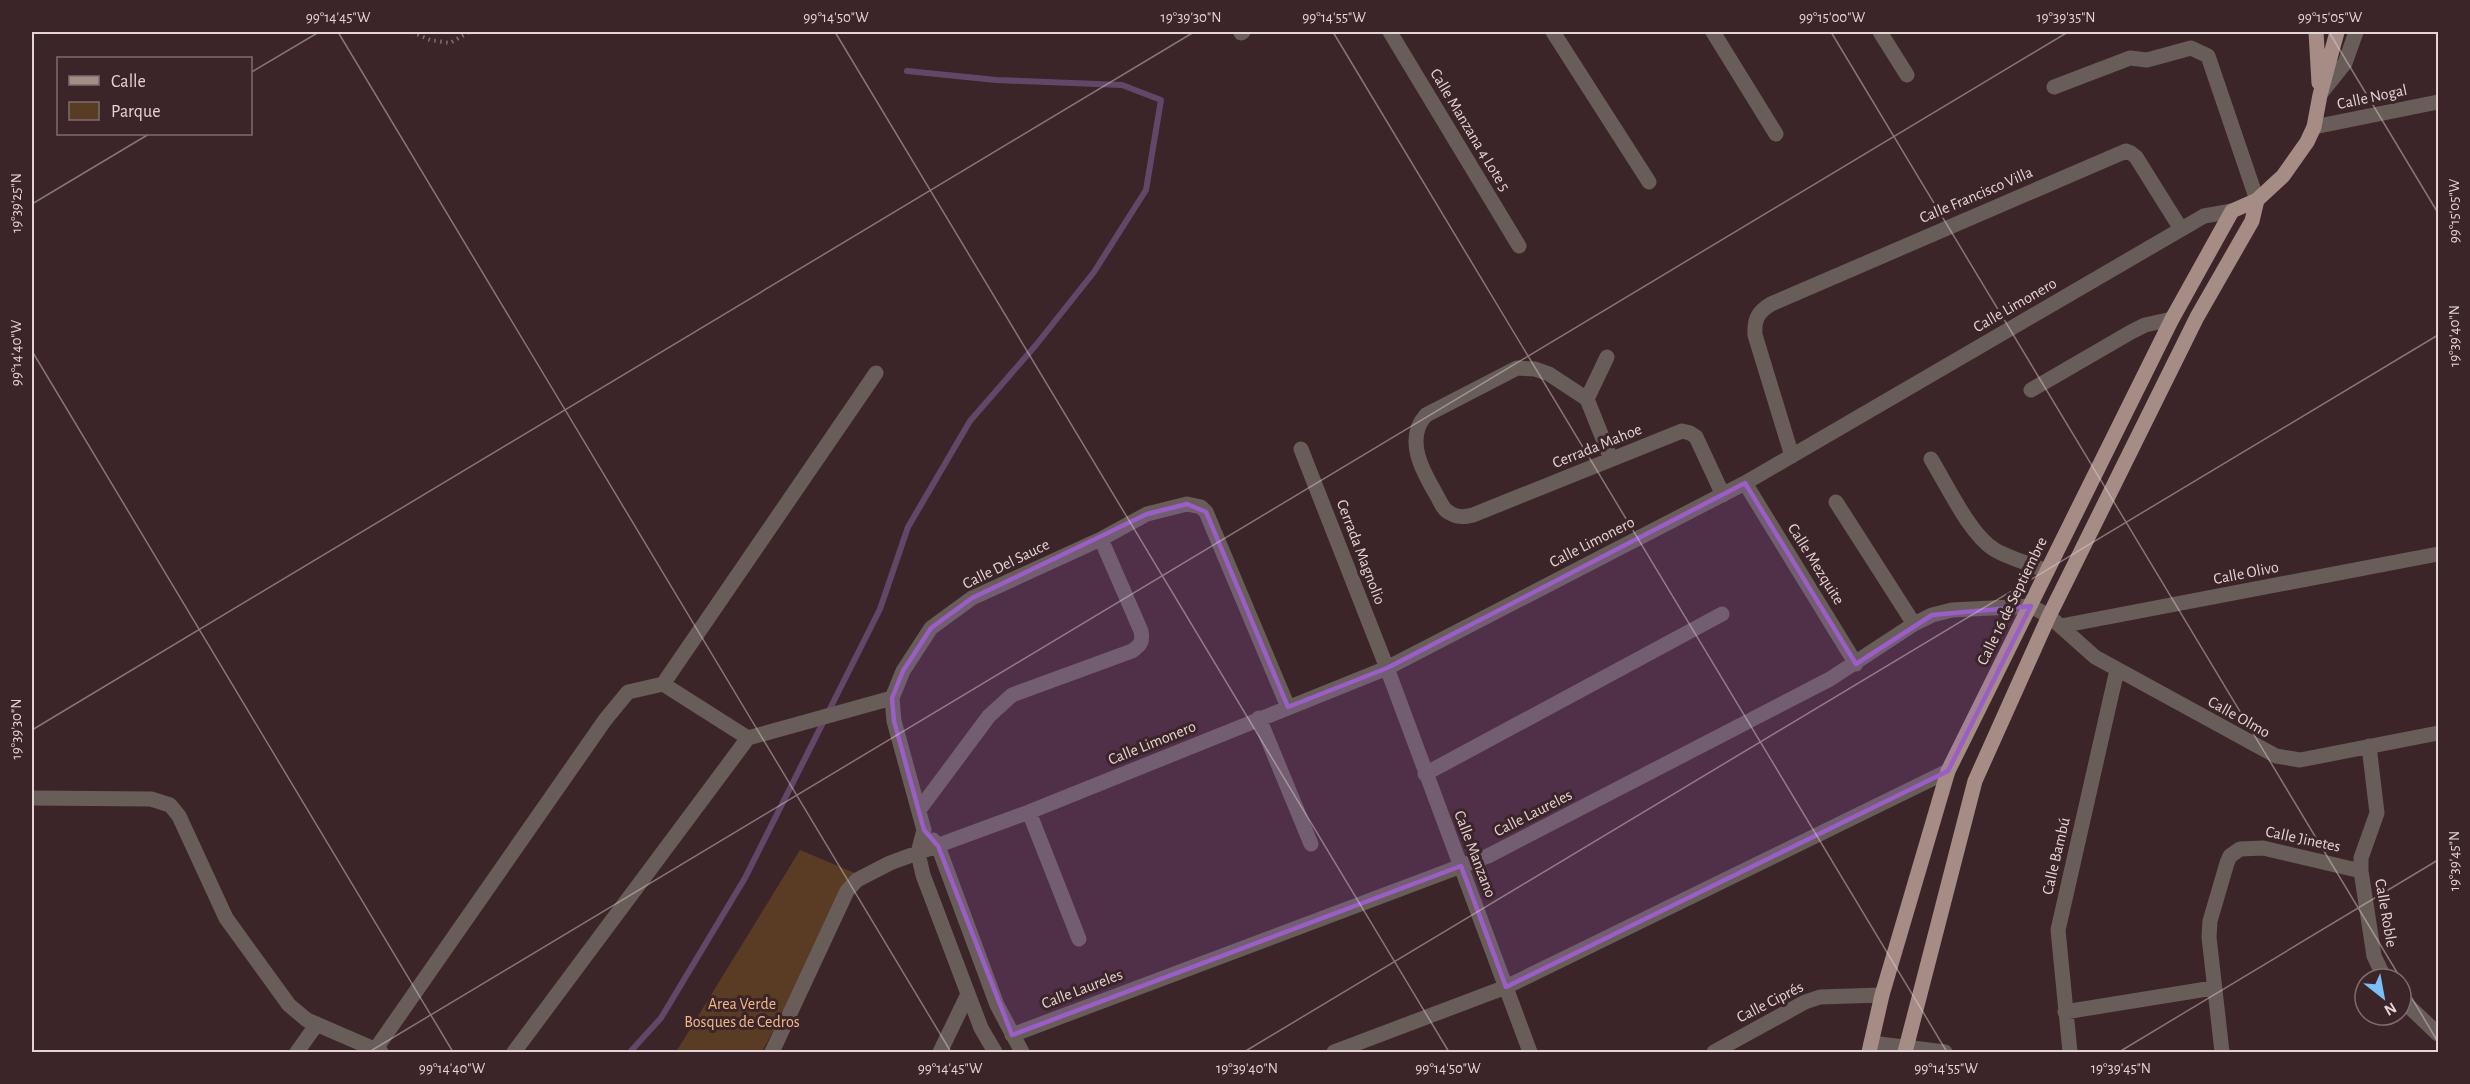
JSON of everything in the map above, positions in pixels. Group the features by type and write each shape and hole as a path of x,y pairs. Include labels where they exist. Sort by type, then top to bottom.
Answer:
{"main road":[{"path":"2316,32 2320,95"},
{"path":"2232,211 2257,200 2283,176 2298,158 2314,127 2337,32"},
{"path":"1906,1051 1975,781 2055,621 2197,317 2252,221 2257,200"},
{"name":"Calle 16 de Septiembre","path":"1870,1048 1882,995 1947,771 2172,319 2232,211"}],"street":[{"name":"Calle Manzana 4 Lote 5","path":"1390,32 1519,246"},
{"path":"1553,32 1649,182"},
{"path":"1713,32 1776,134"},
{"path":"1880,32 1907,75"},
{"path":"2320,95 2345,63 2356,32"},
{"path":"2054,87 2130,58 2147,60 2191,48 2208,56 2257,200"},
{"name":"Calle Nogal","path":"2314,127 2439,102"},
{"name":"Calle Francisco Villa","path":"1792,456 1755,335 1756,317 1762,309 2126,152 2136,157 2181,229"},
{"name":"Calle Limonero","path":"772,1053 847,891 857,880 867,874 1029,812 1387,668 1745,483 2204,216 2232,211"},
{"path":"2031,390 2138,329 2172,319"},
{"path":"1607,357 1587,399 1611,459"},
{"name":"Cerrada Mahoe","path":"1587,399 1549,374 1535,369 1517,368 1426,416 1421,420 1416,438 1418,458 1444,509 1451,514 1463,517 1473,515 1682,431 1690,432 1696,438 1723,495"},
{"path":"32,798 151,799 170,805 179,816 226,918 289,1005 308,1020 378,1051 616,706 628,692 663,684 876,373"},
{"name":"Cerrada Magnolio","path":"1301,449 1387,668"},
{"path":"1931,459 1984,542 1997,550 2047,571"},
{"name":"Calle Mezquite","path":"1745,483 1856,664"},
{"path":"1836,502 1914,624"},
{"name":"Calle Del Sauce","path":"1022,1053 997,1005 938,846 924,830 894,722 892,698 903,671 931,628 972,598 1101,539 1147,514 1187,504 1201,507 1206,512 1288,707"},
{"path":"919,810 989,716 1012,694 1132,651 1139,646 1143,639 1141,631 1101,539"},
{"name":"Calle Olivo","path":"2055,621 2439,554"},
{"path":"2031,606 2055,621"},
{"name":"Calle Laureles","path":"1012,1035 1488,856 1856,664 1914,624 1932,615 1952,610 2031,606"},
{"path":"1425,774 1722,614"},
{"name":"Calle Olmo","path":"2055,621 2080,645 2117,670 2276,756 2300,760 2439,733"},
{"name":"Calle Manzano","path":"1387,668 1530,1053"},
{"name":"Calle Bambú","path":"2070,1053 2058,930 2117,670"},
{"path":"663,684 748,738"},
{"path":"514,1053 748,738 892,698"},
{"path":"1259,718 1311,844"},
{"name":"Calle Roble","path":"2368,746 2378,813 2361,858 2361,871 2374,956 2379,967"},
{"path":"1334,1053 1506,987 1947,771"},
{"path":"1029,812 1079,939"},
{"name":"Calle Del Sauce","path":"924,830 918,853 923,875 981,1028 995,1053"},
{"name":"Calle Jinetes","path":"2222,1053 2209,937 2210,921 2230,856 2240,849 2263,848 2361,871"},
{"path":"2065,1012 2213,988"},
{"path":"940,1053 968,994"},
{"name":"Calle Ciprés","path":"1714,1053 1805,1002 1831,996 1882,995"},
{"path":"2413,1010 2439,1034"},
{"path":"297,1053 317,1024"},
{"path":"1870,1048 1945,1053"}],"path":[{"path":"412,32 430,40 450,43 469,32"}],"highlighted area":[{"path":"1745,483 1856,664 1932,615 2031,606 1948,771 1506,987 1461,866 1012,1035 938,846 924,830 894,721 892,698 903,671 931,628 972,598 1147,514 1187,504 1206,512 1288,707 1387,668"}],"green space":[{"name":"Area Verde Bosques de Cedros","path":"800,850 857,874 762,1052 676,1052"}],"waterway":[{"path":"630,1052 661,1018 745,878 880,609 908,527 970,421 1036,345 1094,272 1146,190 1161,100 1122,85 996,80 907,71"}]}
